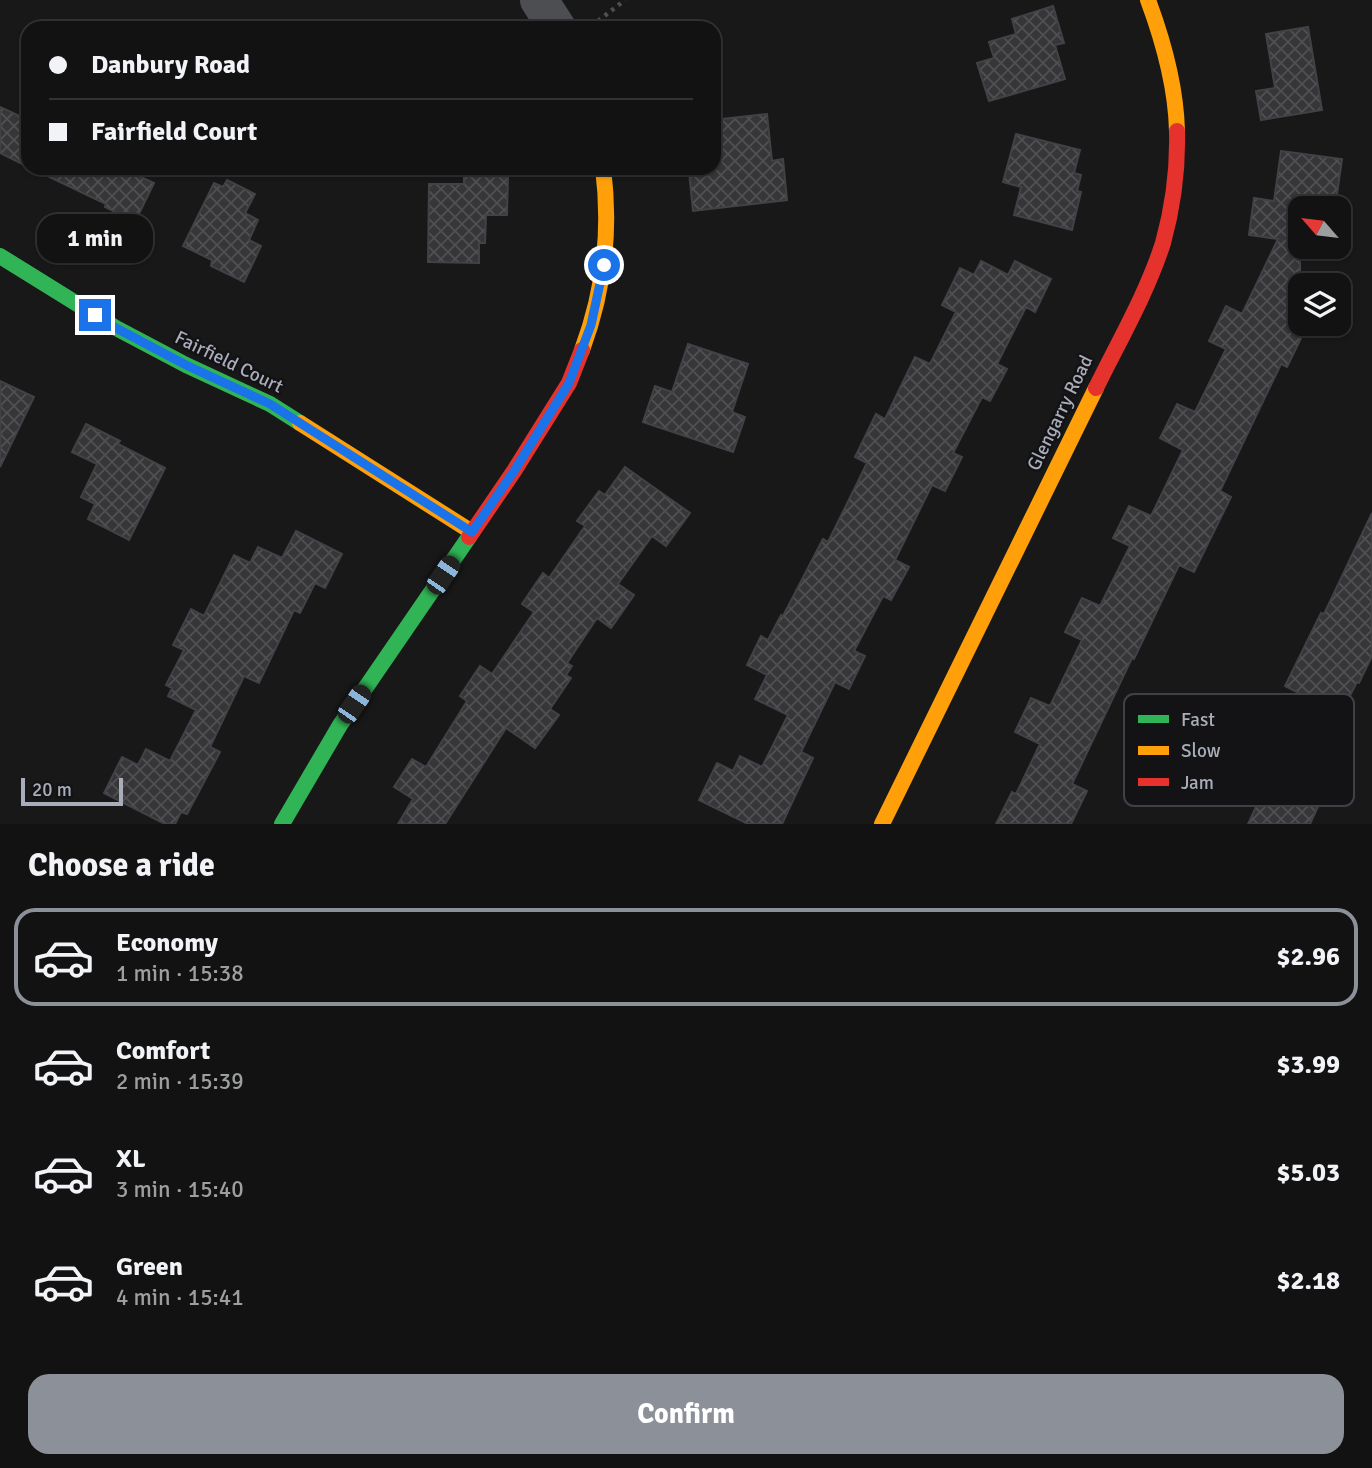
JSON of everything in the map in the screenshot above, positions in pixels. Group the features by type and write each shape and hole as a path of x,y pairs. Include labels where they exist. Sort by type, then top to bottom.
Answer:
{"street":[{"path":"539,0 552,21"},
{"name":"Glengarry Road","path":"882,824 1147,284 1164,240 1176,182 1179,129 1173,81 1158,22 1148,0"},
{"path":"282,824 340,725 514,471 569,383 591,325 604,265 607,228 604,175"},
{"name":"Fairfield Court","path":"0,256 116,328 186,365 270,404 472,532"}],"path":[{"path":"598,21 625,0"}],"building":[{"path":"1053,6 1064,43 1055,45 1065,79 989,101 977,63 994,58 989,42 1016,34 1012,19"},
{"path":"1308,27 1322,110 1261,120 1256,91 1275,88 1266,34"},
{"path":"0,107 21,117 21,164 0,153"},
{"path":"767,114 772,161 783,159 787,200 693,211 689,175 721,175 721,119"},
{"path":"1016,134 1080,150 1074,173 1081,175 1077,191 1081,192 1072,230 1014,215 1021,187 1003,182"},
{"path":"1281,151 1342,159 1337,196 1288,196 1288,259 1300,259 1300,273 1288,273 1288,336 1302,336 1287,367 1281,364 1220,491 1231,497 1194,572 1179,565 1134,659 1132,658 1072,784 1087,791 1071,824 996,824 1012,792 1016,794 1040,744 1015,732 1031,698 1050,706 1082,640 1065,632 1082,598 1100,606 1130,546 1113,538 1129,506 1151,516 1183,450 1160,438 1177,404 1195,412 1226,349 1209,341 1226,306 1242,314 1278,239 1249,235 1254,198 1274,201"},
{"path":"46,175 137,175 154,183 135,222 105,207 106,204"},
{"path":"464,176 508,177 507,215 486,215 485,243 479,243 479,263 428,262 429,184 464,184"},
{"path":"227,180 255,194 245,213 258,220 249,240 261,246 244,282 211,266 212,260 183,246 214,183 223,187"},
{"path":"981,261 1008,275 1015,261 1051,279 1035,312 1026,307 997,364 1007,369 990,401 982,397 953,453 962,457 945,491 932,485 895,560 909,567 891,600 883,596 854,651 865,656 849,689 835,682 801,752 813,758 782,824 748,824 699,800 717,763 733,771 740,756 762,767 788,715 755,699 767,675 747,665 761,636 768,640 781,615 783,616 823,539 828,542 867,463 855,457 876,414 885,419 915,357 930,364 956,312 942,305 960,268 974,275"},
{"path":"688,344 748,364 732,412 745,417 733,452 643,422 655,386 672,392"},
{"path":"0,381 34,397 0,467"},
{"path":"86,424 165,468 129,540 88,519 95,504 81,497 97,464 72,452"},
{"path":"625,467 690,513 666,546 652,536 618,584 634,595 611,628 597,618 567,663 572,666 566,675 571,678 550,709 559,715 535,748 506,728 445,824 398,824 413,799 394,787 412,759 426,767 467,701 460,696 480,666 492,674 534,612 522,604 543,573 549,578 585,526 577,521 599,491 605,495"},
{"path":"1372,513 1372,656 1351,694 1301,694 1285,686 1321,613 1324,614"},
{"path":"296,531 342,554 325,588 315,583 300,613 294,610 259,683 244,676 210,747 220,752 187,814 181,812 175,824 165,824 104,793 122,757 138,765 146,749 170,761 196,710 168,696 172,688 166,685 184,650 173,645 191,609 204,616 234,555 250,563 258,547 282,558"},
{"path":"1256,806 1318,806 1310,824 1248,824"}],"traffic: fast":[{"path":"0,256 116,328 186,365 270,404 300,423"},
{"path":"282,824 340,725 469,537"}],"traffic: slow":[{"path":"1148,0 1168,65 1177,131"},
{"path":"582,350 596,305 604,260 606,214 604,175"},
{"path":"882,824 1096,388"},
{"path":"300,423 472,532"}],"traffic: jam":[{"path":"1096,388 1141,298 1163,243 1174,188 1177,131"},
{"path":"469,537 569,383 582,350"}],"route":[{"path":"95,315 186,365 270,404 472,532 569,383 591,325 604,265"}]}
